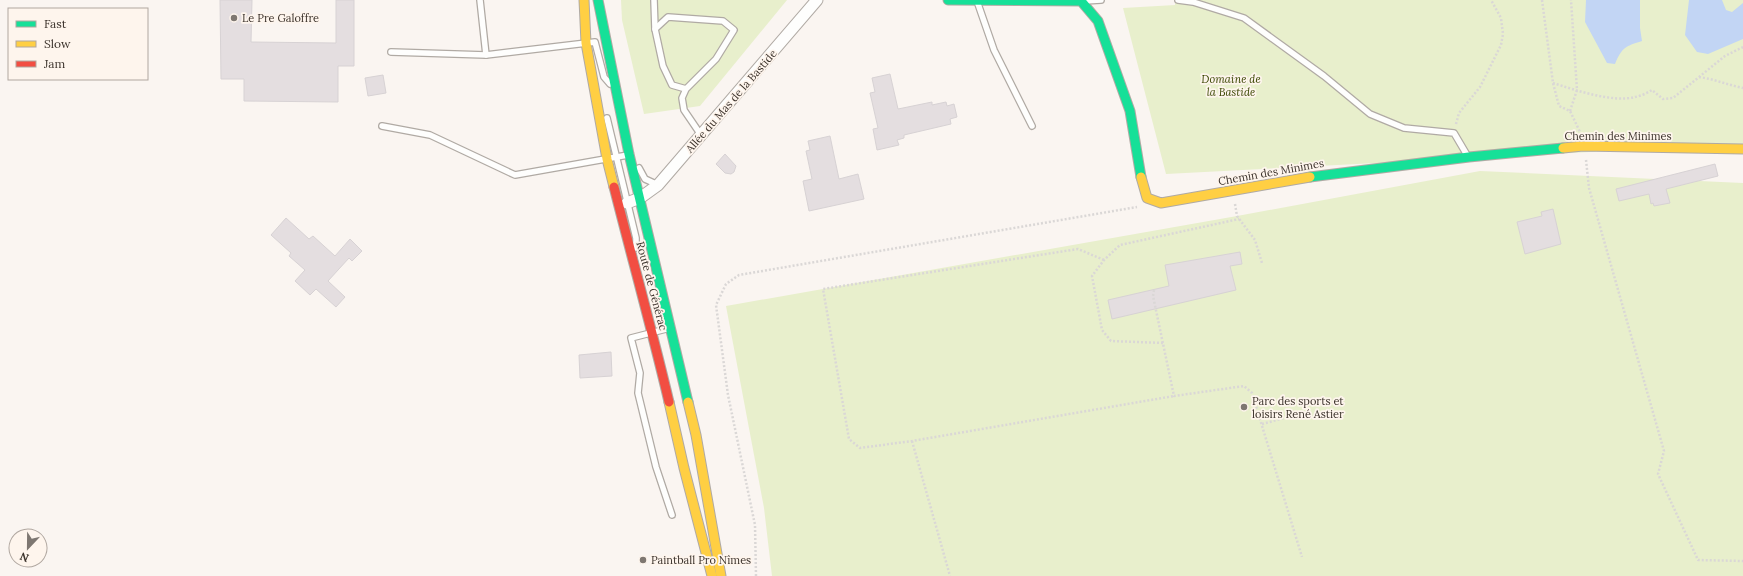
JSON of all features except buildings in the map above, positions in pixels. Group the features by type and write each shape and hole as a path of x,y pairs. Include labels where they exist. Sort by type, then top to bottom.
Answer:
{"street":[{"name":"Route de Générac","path":"584,0 586,43 607,159 637,279 653,332 684,468 712,576"},
{"name":"Route de Générac","path":"598,0 629,154 669,328 688,398 713,522 721,576"},
{"name":"Allée du Mas de la Bastide","path":"627,203 640,198 658,185 818,0"},
{"path":"948,0 1081,1"},
{"name":"Chemin des Minimes","path":"1081,1 1098,21 1130,111 1143,186 1147,198 1161,203 1332,173 1469,157 1583,141 1743,149"}],"lane":[{"path":"480,0 486,55"},
{"path":"598,0 607,28 635,161 645,179 658,185"},
{"path":"654,0 655,29 663,66 672,85 686,89"},
{"path":"1081,1 1101,0"},
{"path":"1178,0 1193,2 1244,18 1324,76 1370,114 1404,128 1454,133 1469,157"},
{"path":"977,1 994,50 1032,126"},
{"path":"655,29 668,17 723,22 734,30 716,59 686,89 682,98 684,110 701,135"},
{"path":"391,52 486,55 595,42 604,76 618,94"},
{"path":"593,81 602,94 603,101"},
{"path":"607,115 636,238 637,279"},
{"path":"382,126 430,135 516,175 629,154"},
{"path":"669,328 631,338 640,373 638,393 656,467 672,516"}],"path":[{"path":"1454,133 1459,112 1480,87 1501,45 1503,34 1501,18 1491,0"},
{"path":"1542,0 1553,83 1559,106 1570,111"},
{"path":"1571,0 1577,90 1570,111 1583,141 1589,188 1664,452 1658,474 1698,560 1743,561"},
{"path":"1553,83 1577,90 1622,99 1636,97 1652,90 1663,99 1673,98 1726,56 1743,47"},
{"path":"1699,77 1710,78 1728,85 1743,88"},
{"path":"1232,191 1237,216 1255,240 1262,263"},
{"path":"756,576 754,525 728,395 716,305 726,284 739,275 1138,207"},
{"path":"1163,343 1111,341 1102,330 1092,276 1104,260 1120,245 1239,219"},
{"path":"1104,260 1078,249 823,289 849,439 860,448 912,441 1174,396 1244,386 1252,393 1302,557"},
{"path":"1154,290 1153,296 1174,396"},
{"path":"1262,424 1307,412"},
{"path":"912,441 950,576"}],"green space":[{"path":"621,0 787,0 700,106 644,114 622,20"},
{"name":"Domaine de la Bastide","path":"1175,0 1743,0 1743,144 1166,174 1123,8 1175,5"},
{"name":"Parc des sports et loisirs René Astier","path":"1480,171 1743,183 1743,576 772,576 764,508 726,306 1237,216"}],"water":[{"path":"1586,0 1640,0 1640,28 1642,41 1625,48 1615,64 1607,63 1585,22"},
{"path":"1689,0 1722,0 1726,10 1732,12 1743,3 1743,39 1708,54 1697,52 1685,35"}],"traffic: fast":[{"path":"598,0 629,154 688,402"},
{"path":"948,0 1081,1 1098,21 1130,111 1141,177"},
{"path":"1310,177 1469,157 1563,148"}],"traffic: slow":[{"path":"584,0 586,43 607,159 614,187"},
{"path":"1563,148 1583,146 1743,149"},
{"path":"1141,177 1147,198 1161,203 1310,177"},
{"path":"669,402 684,468 712,576"},
{"path":"688,402 696,435 721,576"}],"traffic: jam":[{"path":"614,187 669,402"}],"place":[{"name":"Le Pre Galoffre","path":"234,18"},
{"name":"Parc des sports et loisirs René Astier","path":"1244,407"},
{"name":"Paintball Pro Nîmes","path":"643,560"}]}
